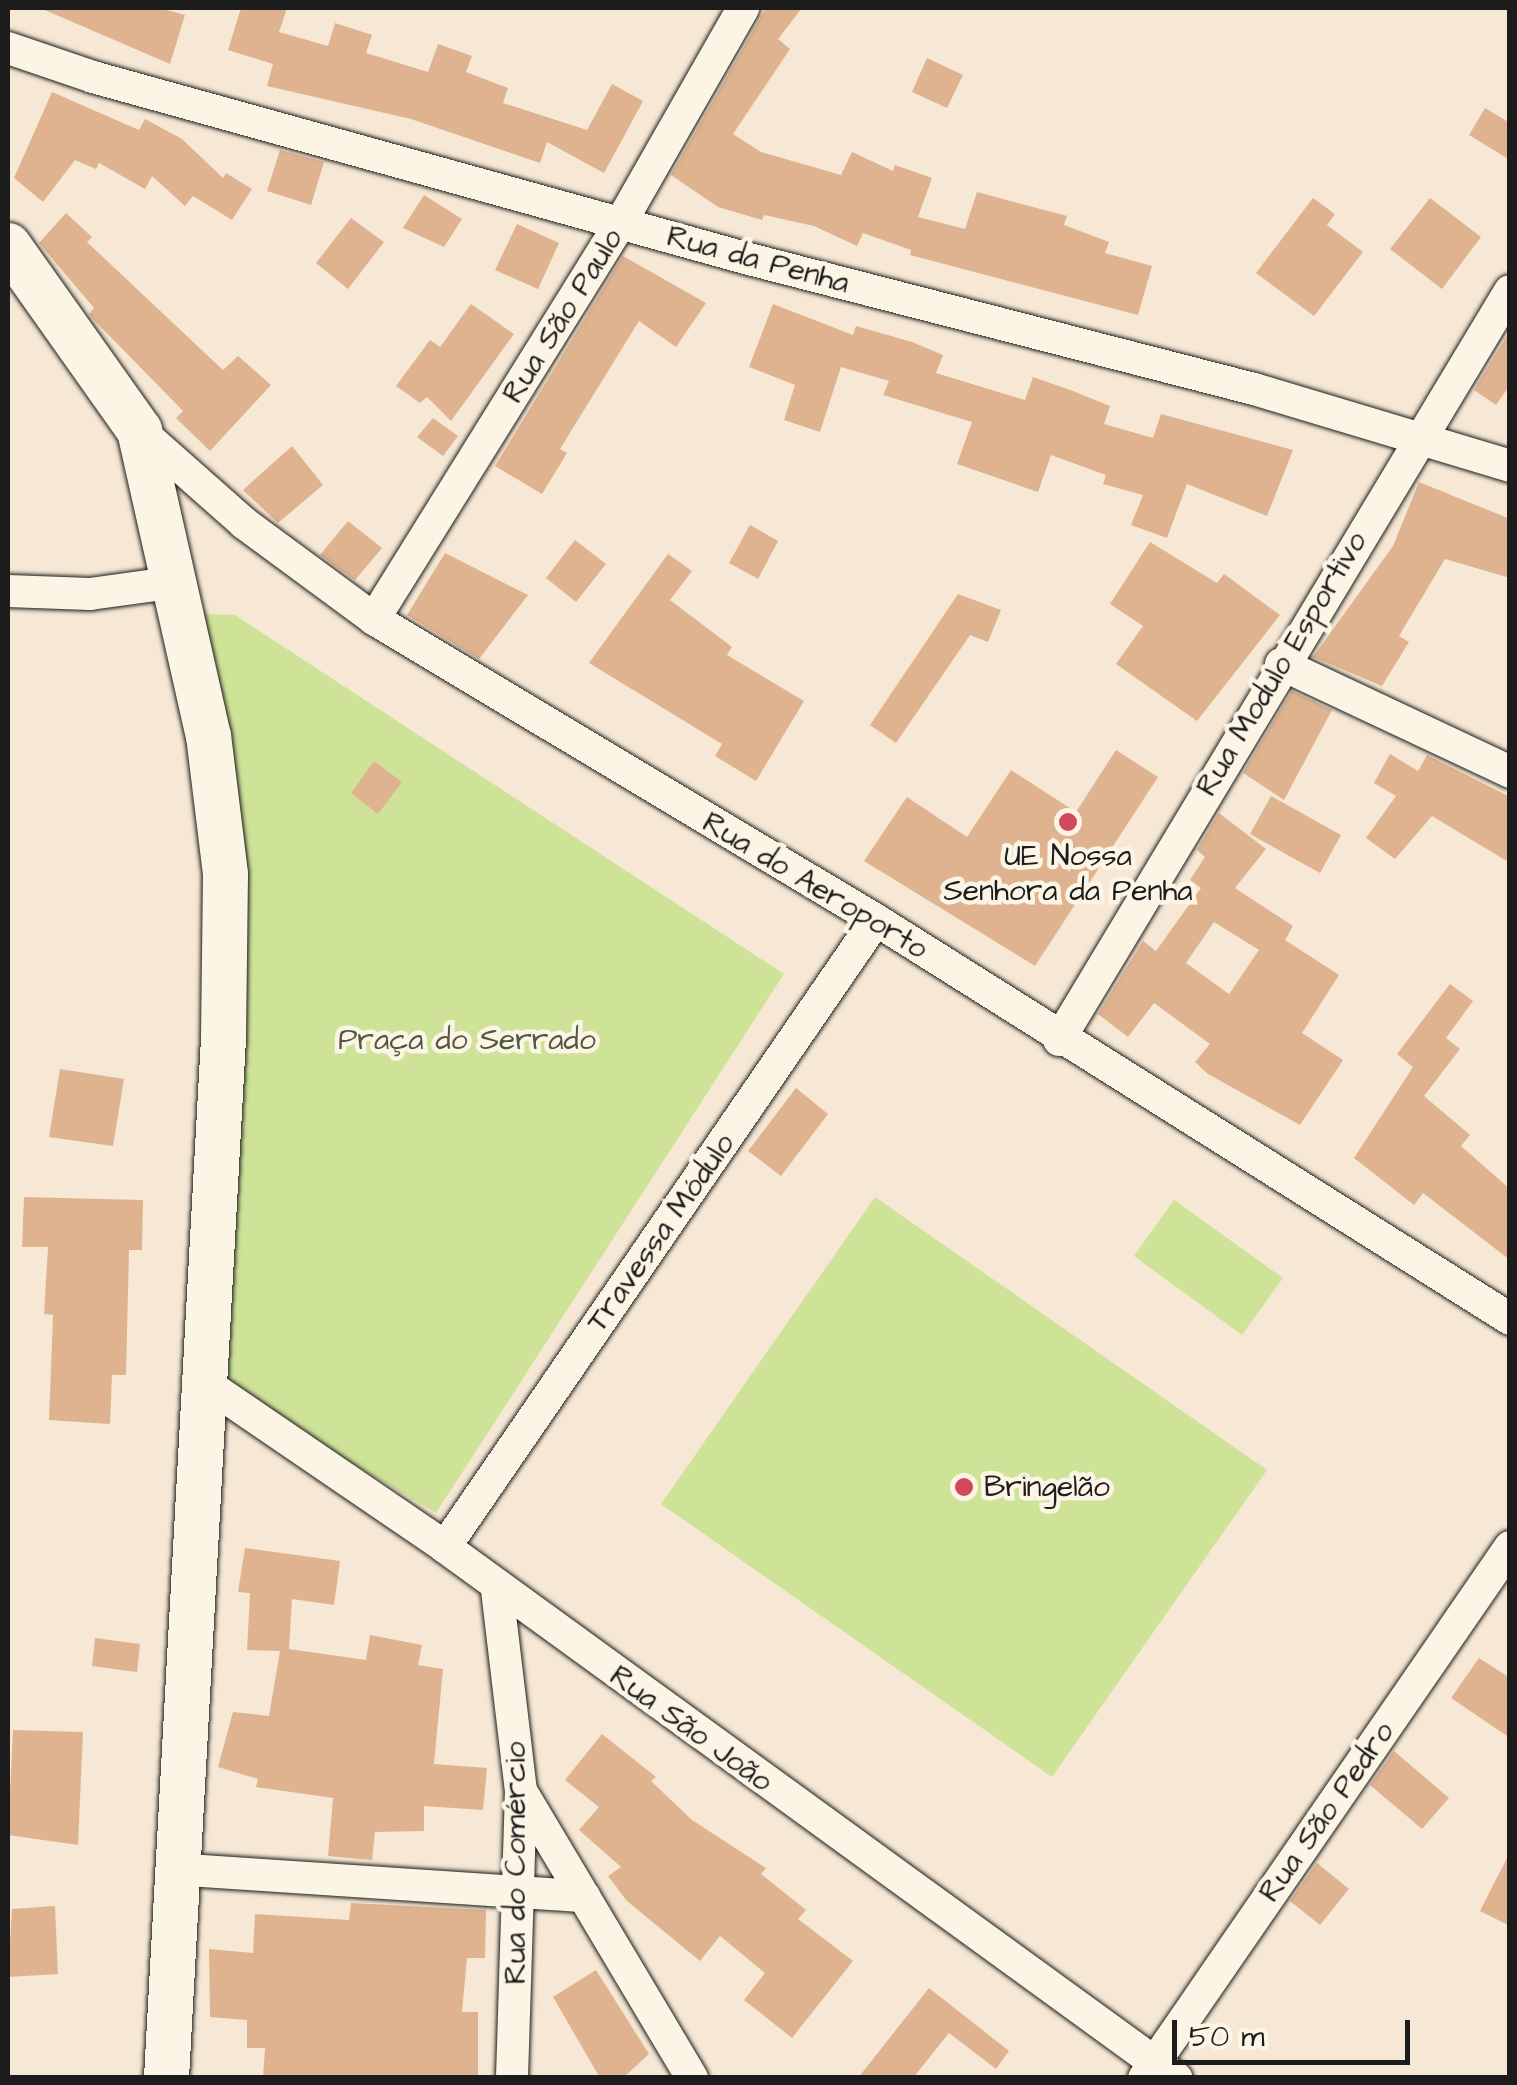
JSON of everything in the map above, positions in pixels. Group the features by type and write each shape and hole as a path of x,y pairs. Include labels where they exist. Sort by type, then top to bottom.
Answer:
{"street":[{"name":"Rua São Paulo","path":"374,619 620,224 743,8"},
{"name":"Rua da Penha","path":"8,48 93,78 620,224 1146,360 1510,466"},
{"path":"8,245 139,430 208,734 225,874 205,1383 173,1869 166,2078"},
{"name":"Rua Modulo Esportivo","path":"1058,1040 1416,438 1510,290"},
{"name":"Rua do Aeroporto","path":"139,430 244,524 374,619 876,920 1058,1040 1510,1319"},
{"path":"8,591 90,594 176,582"},
{"path":"1281,664 1510,772"},
{"name":"Travessa Módulo","path":"445,1547 876,920"},
{"name":"Rua São João","path":"205,1383 445,1547 497,1590 1158,2072"},
{"name":"Rua São Pedro","path":"1158,2072 1510,1547"},
{"name":"Rua do Comércio","path":"497,1590 521,1791 512,2078"},
{"path":"521,1791 692,2078"},
{"path":"173,1869 584,1896"}],"green space":[{"name":"Praça do Serrado","path":"203,614 235,615 784,974 436,1513 218,1384"},
{"name":"Bringelão","path":"875,1197 1267,1470 1052,1777 661,1504"},
{"path":"1174,1200 1283,1278 1242,1335 1134,1256"}],"building":[{"path":"40,8 160,8 185,15 170,64"},
{"path":"241,8 287,8 279,32 328,46 335,23 372,35 366,53 428,72 438,44 472,56 466,72 508,88 503,103 587,130 612,84 643,101 604,173 547,142 540,163 411,119 267,86 273,64 228,50"},
{"path":"766,8 802,8 778,39 790,49 733,134 761,152 841,175 852,152 893,171 895,165 932,178 918,217 965,229 977,192 1067,216 1064,225 1109,242 1105,253 1152,266 1138,315 910,255 911,250 863,233 857,246 814,226 764,215 762,220 718,207 671,175"},
{"path":"927,58 963,75 947,108 912,92"},
{"path":"52,92 139,130 145,119 182,139 223,178 226,173 252,189 232,220 193,196 185,206 152,176 145,189 99,163 96,169 75,160 43,202 14,178"},
{"path":"1485,108 1510,123 1510,160 1469,135"},
{"path":"280,150 324,162 311,205 267,191"},
{"path":"424,195 462,219 444,247 403,228"},
{"path":"1313,198 1335,214 1327,225 1363,252 1314,316 1256,273"},
{"path":"1430,198 1481,237 1442,289 1390,249"},
{"path":"66,213 92,237 87,242 223,370 238,356 271,385 210,451 176,418 183,411 89,314 94,308 39,243"},
{"path":"351,218 384,242 348,289 316,263"},
{"path":"517,224 559,243 538,289 495,270"},
{"path":"623,256 706,303 676,347 639,321 560,449 567,453 542,494 495,466"},
{"path":"471,304 514,334 451,421 427,397 420,403 396,386 430,340 440,347"},
{"path":"773,304 853,335 856,326 912,342 943,355 936,373 1025,400 1033,377 1073,391 1110,406 1104,424 1153,438 1161,414 1293,450 1267,516 1187,484 1167,538 1131,525 1143,495 1103,484 1106,475 1051,455 1038,492 957,464 972,422 883,395 889,381 841,367 820,432 784,420 795,385 749,367"},
{"path":"1510,331 1510,385 1496,405 1474,390"},
{"path":"433,418 458,436 443,456 417,437"},
{"path":"292,446 323,485 278,523 243,490"},
{"path":"1419,482 1510,519 1510,578 1445,559 1399,636 1409,642 1382,686 1313,657 1393,546"},
{"path":"348,521 382,548 355,580 320,555"},
{"path":"750,525 778,541 758,579 729,563"},
{"path":"575,540 606,564 576,602 546,578"},
{"path":"1150,542 1217,583 1224,574 1280,615 1197,721 1116,664 1143,626 1110,604"},
{"path":"445,553 528,595 479,659 407,615"},
{"path":"668,554 692,571 670,600 732,647 727,655 804,701 756,781 715,756 722,744 589,663"},
{"path":"958,594 1001,610 988,642 970,635 896,743 870,725"},
{"path":"1292,691 1332,710 1284,800 1243,773"},
{"path":"1116,750 1158,777 1035,966 864,861 907,797 967,837 1011,770 1076,812"},
{"path":"1390,754 1418,771 1427,755 1510,797 1510,863 1432,816 1395,859 1366,838 1396,796 1374,783"},
{"path":"374,761 402,782 378,814 351,793"},
{"path":"1271,796 1341,835 1320,873 1250,834"},
{"path":"1219,813 1266,849 1235,888 1293,926 1285,940 1339,975 1302,1033 1343,1060 1300,1125 1208,1074 1195,1062 1210,1044 1154,1003 1128,1037 1098,1014 1143,941 1156,951 1201,888 1190,880 1205,857 1197,850","holes":["1214,922 1259,950 1229,994 1186,963"]},
{"path":"1450,984 1473,1001 1446,1038 1460,1049 1424,1096 1470,1135 1461,1146 1510,1189 1510,1260 1423,1193 1414,1205 1354,1158 1413,1067 1397,1054"},
{"path":"60,1069 124,1079 113,1146 49,1137"},
{"path":"796,1088 828,1114 781,1176 748,1151"},
{"path":"24,1197 143,1200 142,1250 129,1250 126,1375 112,1375 110,1424 49,1420 53,1315 44,1314 48,1247 22,1247"},
{"path":"245,1548 340,1561 334,1605 292,1599 289,1649 366,1660 370,1635 422,1645 418,1665 443,1669 434,1764 487,1768 483,1810 424,1806 424,1831 375,1832 372,1860 328,1856 333,1798 256,1787 258,1779 218,1767 233,1712 269,1716 280,1651 247,1650 250,1593 238,1592"},
{"path":"95,1638 140,1644 137,1672 92,1666"},
{"path":"1479,1658 1510,1678 1510,1738 1451,1698"},
{"path":"13,1730 83,1732 78,1845 8,1835"},
{"path":"602,1734 656,1777 651,1781 692,1820 766,1868 761,1874 806,1910 798,1919 853,1961 792,2038 744,2000 765,1973 720,1936 700,1961 627,1901 608,1876 621,1867 579,1830 599,1807 565,1780"},
{"path":"1394,1751 1449,1798 1422,1829 1370,1785"},
{"path":"1510,1852 1510,1926 1480,1911"},
{"path":"1317,1863 1349,1889 1320,1925 1290,1901"},
{"path":"351,1903 486,1910 485,1958 467,1958 462,2012 478,2012 478,2078 263,2078 265,2048 247,2048 247,2020 210,2017 209,1949 253,1953 255,1914 349,1920"},
{"path":"55,1906 58,1974 8,1977 12,1909"},
{"path":"596,1970 649,2054 623,2078 600,2078 553,1997"},
{"path":"929,1988 1009,2051 996,2069 949,2033 913,2078 858,2078"}],"place":[{"name":"UE Nossa Senhora da Penha","path":"1068,822"},
{"name":"Bringelão","path":"964,1487"}]}
